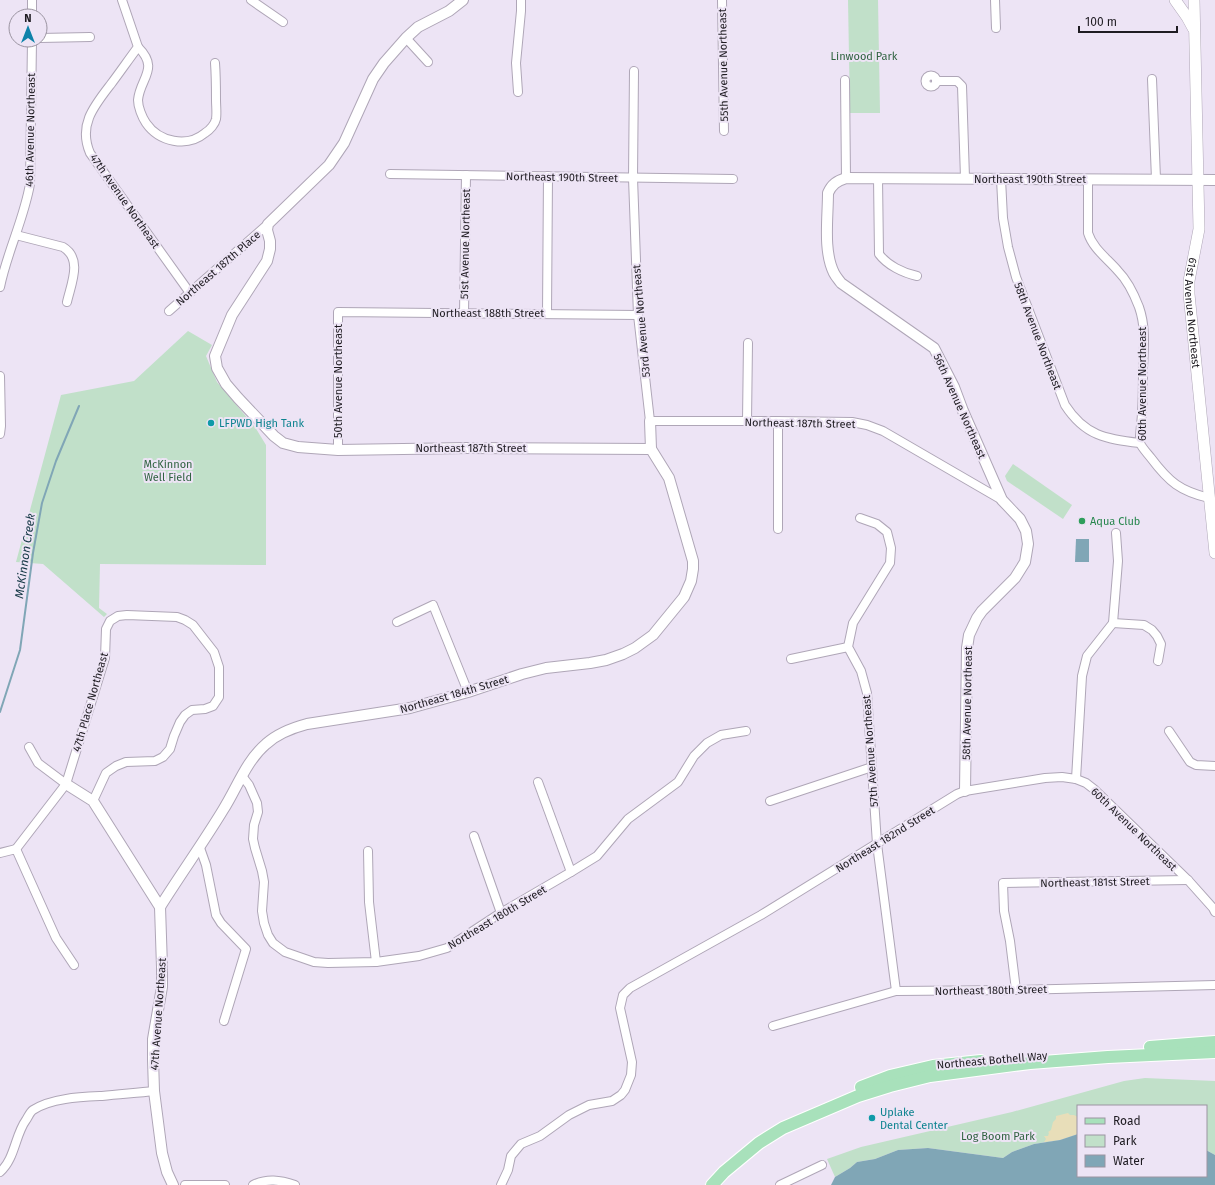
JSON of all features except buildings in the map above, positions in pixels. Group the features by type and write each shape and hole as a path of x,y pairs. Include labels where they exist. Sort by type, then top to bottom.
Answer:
{"main road":[{"path":"1175,0 1195,32"},
{"name":"61st Avenue Northeast","path":"1194,0 1199,229 1189,281 1189,294 1215,553"},
{"name":"Northeast Bothell Way","path":"783,1128 794,1117 820,1104 890,1076 933,1066 1030,1056 1215,1042"},
{"name":"Northeast Bothell Way","path":"715,1182 759,1143 783,1128 858,1096 890,1086 930,1076 1030,1063 1108,1057 1215,1052"}],"street":[{"path":"122,0 138,47 146,54 149,66 145,80 139,92 138,102 146,124 156,134 170,141 185,142 200,138 209,130 216,120 215,63"},
{"path":"251,0 283,22"},
{"path":"268,224 329,165 344,143 373,79 384,63 418,27 449,11 463,0"},
{"path":"518,92 516,63 521,0"},
{"name":"55th Avenue Northeast","path":"722,0 724,131"},
{"path":"995,0 996,28"},
{"path":"48,38 90,37"},
{"path":"406,38 428,62"},
{"name":"47th Avenue Northeast","path":"138,47 94,107 88,119 86,144 90,154 190,293"},
{"name":"46th Avenue Northeast","path":"0,287 3,270 27,200 30,184 32,48"},
{"name":"53rd Avenue Northeast","path":"634,71 633,178 638,315 650,421 651,449 669,478 693,561"},
{"path":"1152,79 1156,179"},
{"path":"845,80 846,178"},
{"path":"936,81 957,81 962,86 965,178"},
{"name":"Northeast 190th Street","path":"390,174 733,179"},
{"name":"51st Avenue Northeast","path":"464,314 466,175"},
{"path":"547,314 548,176"},
{"name":"Northeast 190th Street","path":"846,178 1215,180"},
{"name":"56th Avenue Northeast","path":"846,178 831,185 828,193 827,248 834,274 841,284 934,348 954,387 1002,500"},
{"path":"878,178 879,254 883,260 906,274 917,276"},
{"name":"58th Avenue Northeast","path":"1001,179 1008,247 1016,277 1065,405 1071,415 1081,425 1092,432 1109,438 1140,443"},
{"name":"60th Avenue Northeast","path":"1088,179 1088,233 1094,245 1119,271 1131,288 1139,308 1143,324 1144,356 1140,443 1160,470 1180,488 1209,498"},
{"name":"Northeast 187th Place","path":"169,311 268,224"},
{"name":"Northeast 187th Street","path":"268,224 267,230 270,240 270,249 267,261 232,315 215,356 217,368 226,384 274,436 284,442 298,447 338,450 468,448 651,449"},
{"path":"16,235 63,247 69,250 72,256 75,272 67,302"},
{"name":"Northeast 188th Street","path":"338,312 638,315"},
{"name":"50th Avenue Northeast","path":"338,312 338,450"},
{"path":"747,421 748,344"},
{"path":"0,376 0,434"},
{"name":"Northeast 187th Street","path":"650,421 852,422 867,425 883,431 1002,500"},
{"path":"778,421 778,529"},
{"name":"58th Avenue Northeast","path":"965,791 967,662 969,635 976,618 1016,578 1025,562 1028,544 1026,531 1020,519 1002,500"},
{"path":"791,659 848,647 853,623 890,563 891,548 887,532 877,524 860,518"},
{"path":"1076,779 1082,676 1087,656 1113,623 1118,560 1116,533"},
{"name":"Northeast 184th Street","path":"160,907 200,848 225,808 242,776 255,757 267,743 280,734 292,728 307,724 410,708 468,692 529,672 546,668 606,660 623,654 635,648 653,635 684,597 691,581 694,569 693,561"},
{"path":"397,622 433,605 468,692"},
{"name":"47th Place Northeast","path":"16,849 66,784 104,658 106,630 110,621 118,616 127,615 177,617 185,620 192,625 214,652 219,668 219,696 213,706 205,709 192,710 185,715 180,722 170,749 163,757 155,761 126,762 116,766 106,773 93,801"},
{"path":"1113,623 1144,625 1152,630 1157,636 1160,644 1158,661"},
{"name":"57th Avenue Northeast","path":"848,647 861,671 867,693 877,844 896,991"},
{"name":"Northeast 180th Street","path":"242,776 249,785 257,803 258,812 254,825 253,838 254,848 264,882 262,911 264,923 268,935 273,942 285,952 314,962 376,962 419,956 447,948 501,913 571,872 596,856 628,819 678,782 694,756 707,743 721,735 746,731"},
{"path":"1169,731 1190,762 1196,765 1215,766"},
{"path":"29,747 38,763 66,784 93,801 160,907"},
{"path":"770,801 872,767"},
{"name":"Northeast 182nd Street","path":"501,1185 512,1156 521,1144 540,1136 569,1115 589,1105 612,1100 621,1095 625,1090 631,1075 632,1062 620,1008 623,994 630,988 761,915 951,798 965,791 1045,778 1062,777 1076,779"},
{"name":"60th Avenue Northeast","path":"1076,779 1086,783 1095,790 1188,880 1215,912"},
{"path":"538,782 571,872"},
{"path":"474,836 501,913"},
{"path":"200,848 206,864 216,915 221,923 246,949 224,1021"},
{"path":"0,853 16,849 56,938 74,965"},
{"path":"368,851 369,902 376,962"},
{"name":"Northeast 181st Street","path":"1016,990 1010,941 1004,911 1003,883 1188,880"},
{"name":"47th Avenue Northeast","path":"160,907 162,987 154,1039 154,1091 162,1153 167,1172 173,1185"},
{"name":"Northeast 180th Street","path":"773,1026 896,991 1016,990 1215,985"},
{"path":"0,1172 10,1157 24,1122 32,1111 43,1105 55,1101 78,1098 154,1091"},
{"path":"780,1185 822,1165"},
{"path":"253,1185 261,1181 272,1180 295,1185"},
{"path":"185,1185 225,1185"}],"green space":[{"name":"Linwood Park","path":"848,0 878,0 880,113 850,113"},
{"name":"McKinnon Well Field","path":"188,331 212,345 206,356 217,382 255,427 266,445 266,565 100,564 99,608 107,614 104,617 43,564 16,562 61,395 134,381"},
{"path":"1013,464 1072,505 1063,519 1007,481 1005,476"},
{"name":"Log Boom Park","path":"1145,1078 1215,1081 1215,1155 1207,1151 1207,1105 1077,1105 1077,1134 1060,1140 1034,1144 1012,1152 1003,1158 928,1148 898,1150 875,1159 857,1162 835,1177 827,1159 861,1147 1012,1112 1124,1081"}],"sand":[{"path":"1068,1113 1077,1116 1077,1134 1060,1140 1044,1142 1046,1139 1044,1136 1048,1136 1048,1132 1051,1130 1056,1116"}],"water":[{"path":"1076,539 1089,539 1089,562 1075,562"},
{"path":"1077,1134 1077,1177 1207,1177 1207,1151 1215,1155 1215,1185 831,1185 835,1177 857,1162 875,1159 898,1150 928,1148 1003,1158 1012,1152 1034,1144 1060,1140"}],"waterway":[{"name":"McKinnon Creek","path":"0,712 20,650 33,553 42,503 56,461 79,406"}],"place":[{"name":"LFPWD High Tank","path":"211,423"},
{"name":"Aqua Club","path":"1082,521"},
{"name":"Uplake Dental Center","path":"872,1118"}]}
